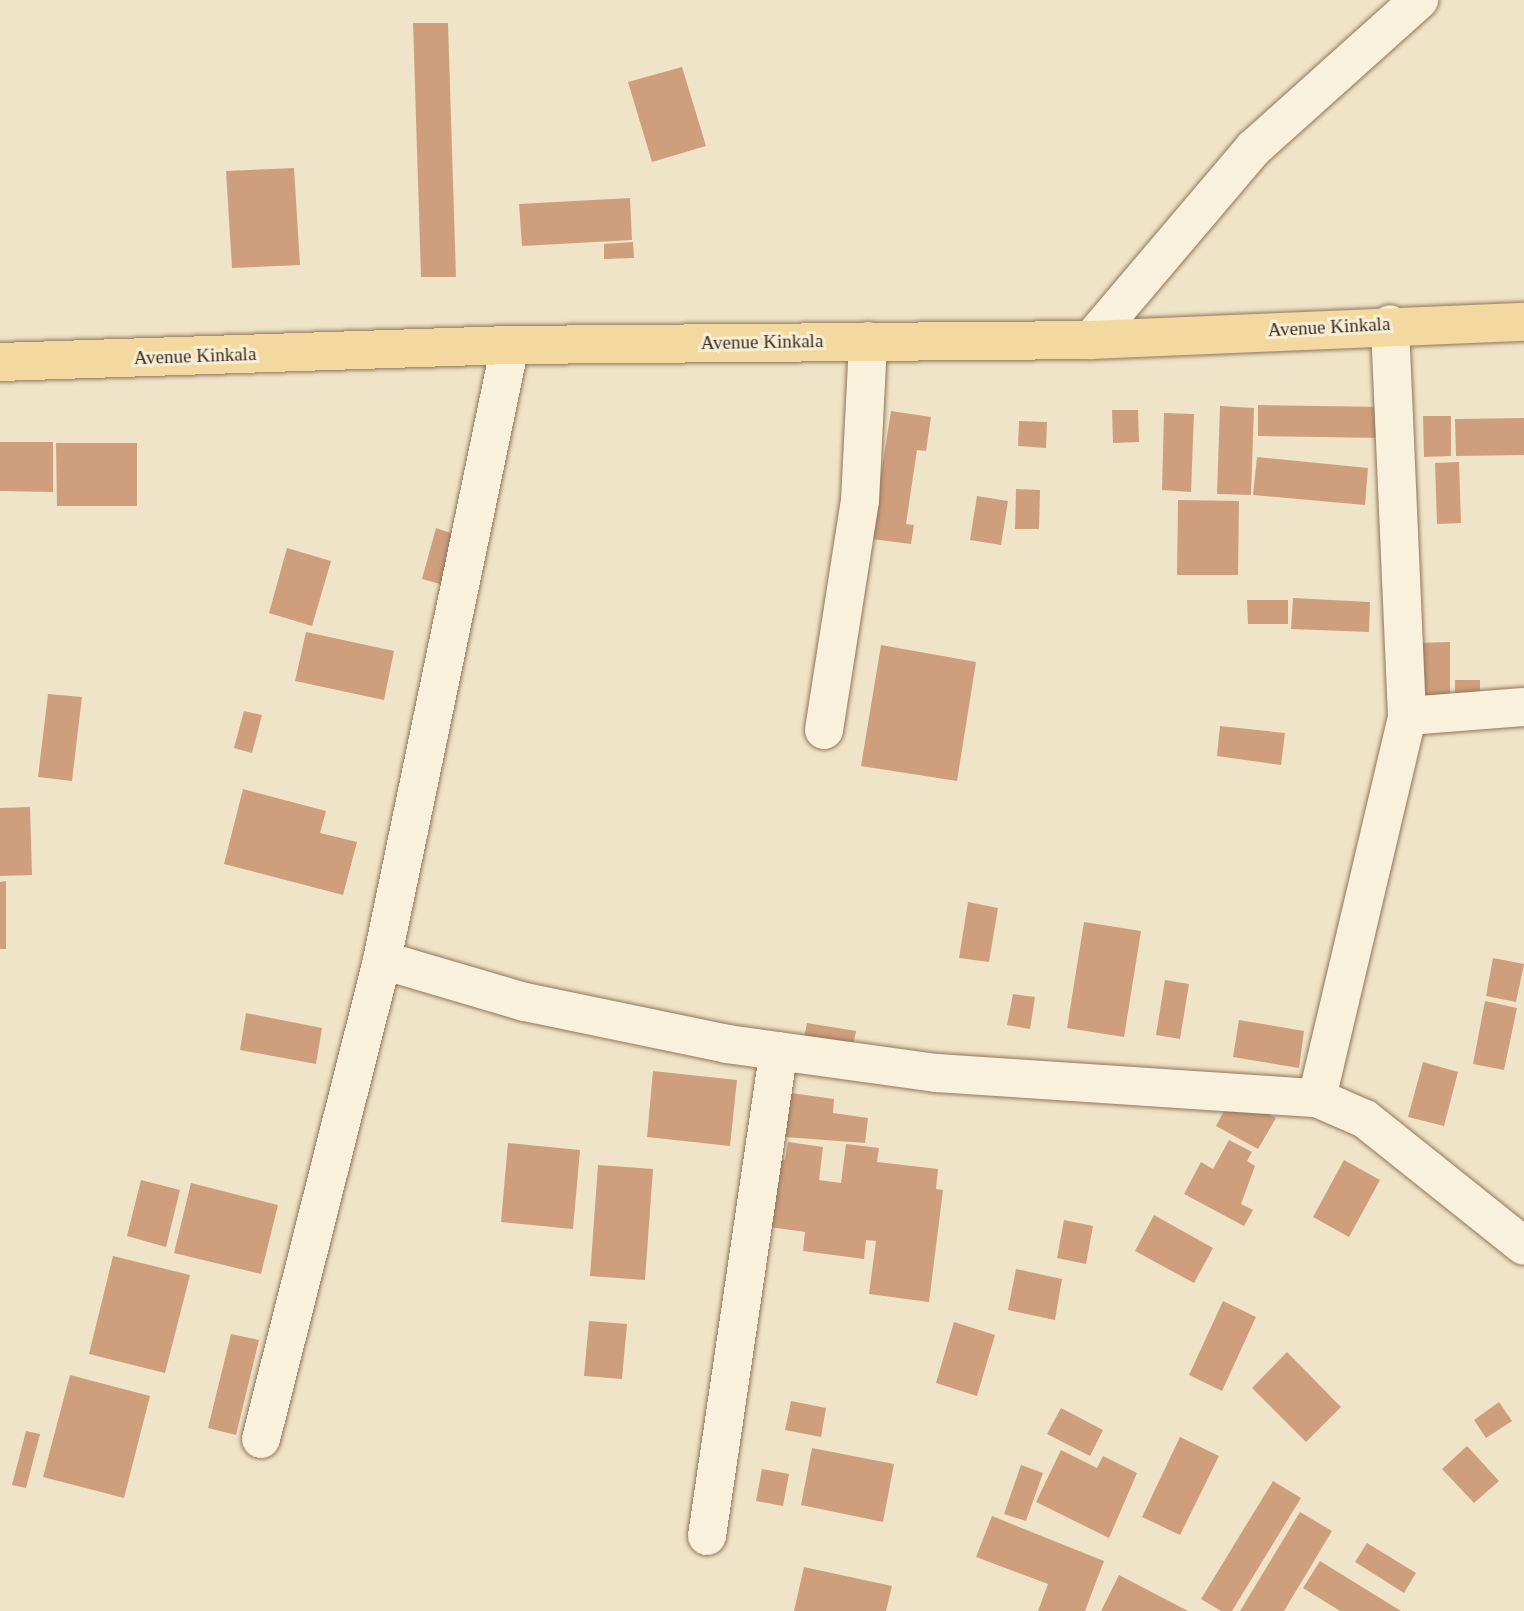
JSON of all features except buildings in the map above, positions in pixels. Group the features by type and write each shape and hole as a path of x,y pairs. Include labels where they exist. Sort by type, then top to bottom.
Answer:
{"main road":[{"name":"Avenue Kinkala","path":"0,362 510,345 1091,340 1390,324 1524,322"}],"street":[{"path":"1091,340 1254,148 1419,0"},
{"path":"1317,1098 1407,716 1390,324"},
{"path":"824,730 860,501 868,341"},
{"path":"261,1439 382,960 510,345"},
{"path":"1407,716 1524,707"},
{"path":"382,960 525,1002 779,1051 937,1073 1317,1098 1365,1119 1524,1246"},
{"path":"707,1536 779,1051"}]}
